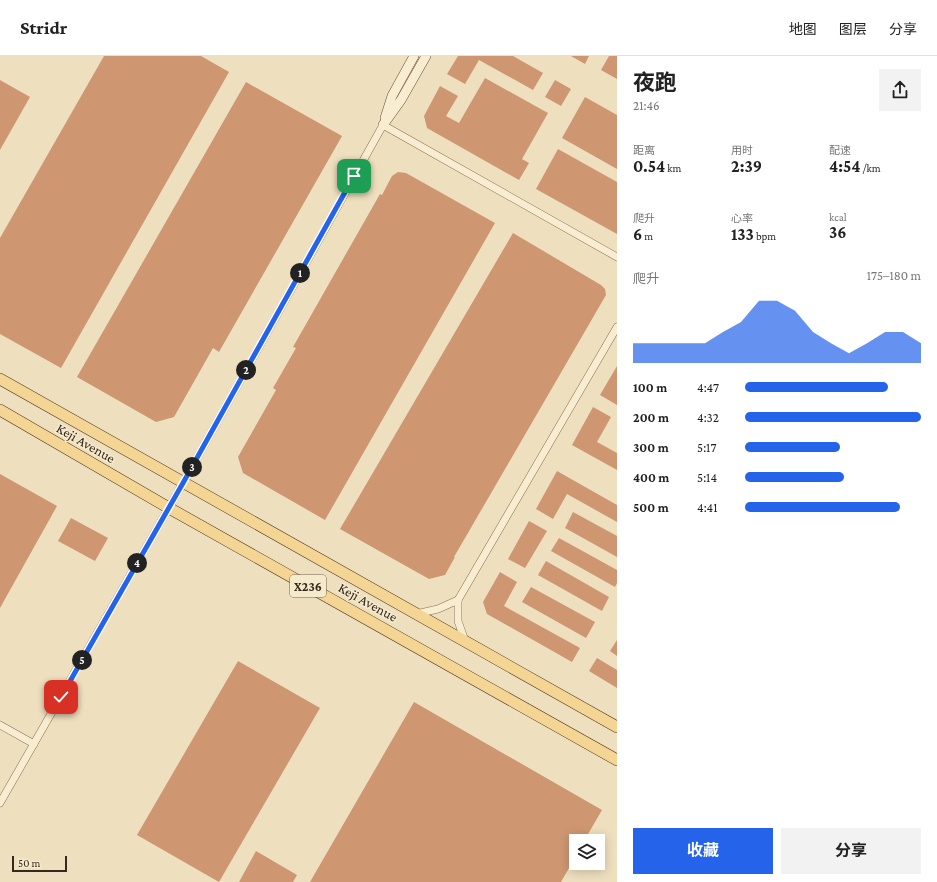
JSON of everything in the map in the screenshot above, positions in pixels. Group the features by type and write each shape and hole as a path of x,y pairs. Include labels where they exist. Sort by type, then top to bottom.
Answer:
{"main road":[{"name":"Keji Avenue","path":"0,379 617,727"},
{"name":"Keji Avenue","path":"0,410 169,508 617,760"}],"street":[{"path":"383,125 392,96 414,56"},
{"path":"0,803 169,508 383,125 401,100 426,56"},
{"path":"383,125 617,257"},
{"path":"465,641 458,620 458,600 617,327"},
{"path":"416,614 438,609 458,600"},
{"path":"0,725 34,744"}],"building":[{"path":"104,56 201,56 229,72 61,368 0,334 0,238"},
{"path":"458,56 513,56 543,73 533,90 479,60 465,84 447,74"},
{"path":"571,56 589,56 585,64"},
{"path":"609,56 617,56 617,79 601,70"},
{"path":"485,78 548,113 522,159 529,163 519,180 427,128 424,116 440,86 458,96 446,116 459,123"},
{"path":"0,80 30,97 0,150"},
{"path":"555,80 571,89 561,106 545,97"},
{"path":"246,82 342,136 219,352 213,348 174,417 156,422 77,377"},
{"path":"585,97 617,115 617,169 562,138"},
{"path":"558,149 617,182 617,234 536,189"},
{"path":"398,172 406,173 495,223 325,520 243,473 238,457 276,390 273,388 296,348 293,347 380,194 382,195 392,176"},
{"path":"513,233 601,285 605,289 606,295 445,575 429,579 340,529"},
{"path":"617,366 617,405 600,395"},
{"path":"593,407 611,417 597,442 617,453 617,470 572,445"},
{"path":"557,471 617,505 617,522 567,494 553,519 536,509"},
{"path":"0,474 57,506 0,608"},
{"path":"573,512 617,536 617,557 565,528"},
{"path":"71,518 108,538 95,561 58,541"},
{"path":"529,521 547,531 525,568 508,559"},
{"path":"559,538 617,570 617,583 615,587 551,551"},
{"path":"546,561 609,597 602,611 538,575"},
{"path":"500,572 517,582 504,606 580,648 572,662 487,614 483,602"},
{"path":"531,587 595,622 586,638 522,602"},
{"path":"617,640 617,656 610,651"},
{"path":"597,658 617,670 617,688 589,671"},
{"path":"238,661 320,708 219,882 137,835"},
{"path":"414,702 602,810 588,834 569,834 569,868 561,882 310,882"},
{"path":"256,851 297,875 293,882 239,882"}],"route":[{"path":"61,697 183,483 354,176"}]}
